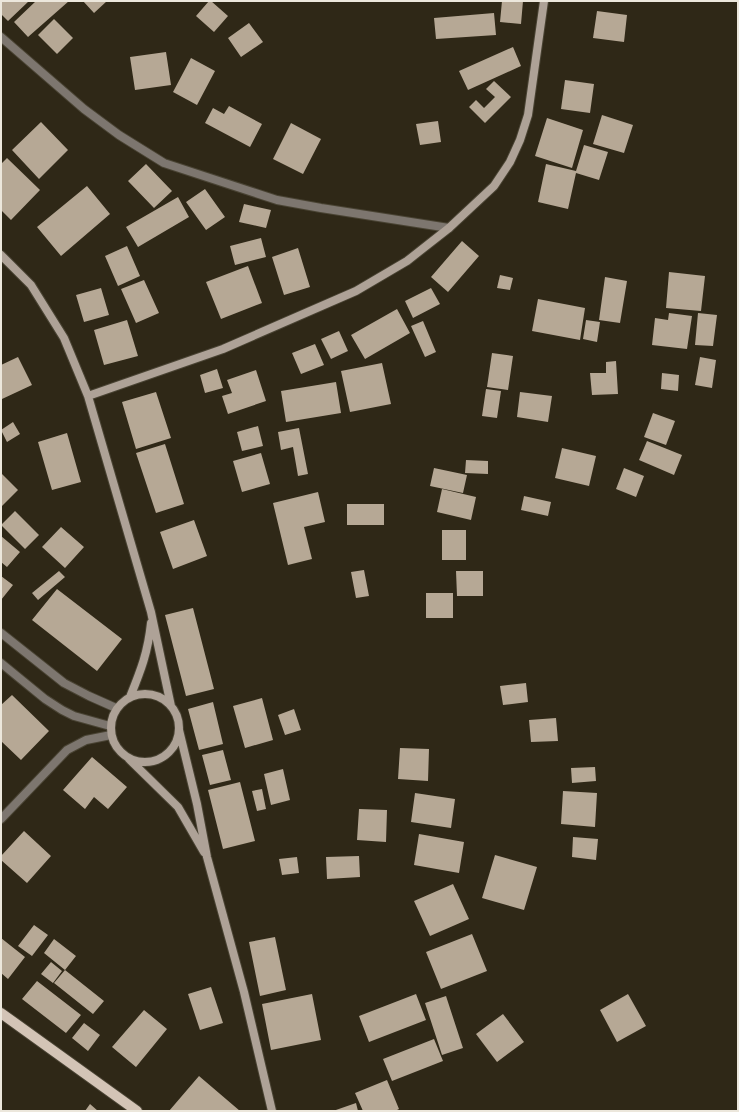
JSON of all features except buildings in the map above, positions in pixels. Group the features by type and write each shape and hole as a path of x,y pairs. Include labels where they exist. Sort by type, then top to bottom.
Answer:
{"main road":[{"path":"1,1013 137,1111"}],"street":[{"path":"88,396 223,349 356,291 406,261 449,228 494,186 510,162 520,140 528,115 544,1"},
{"path":"1,38 84,109 119,135 164,163 277,200 449,228"},
{"path":"1,255 30,285 64,338 88,396 151,612 171,706 178,721 198,804 207,857 244,992 272,1111"},
{"path":"130,697 144,663 149,638 151,612"},
{"path":"1,633 64,683 116,708"},
{"path":"1,663 45,699 62,710 74,716 110,726"},
{"path":"171,706 157,696 148,693 130,697 116,708 110,726 111,735 114,744 120,752 178,807 207,857"},
{"path":"127,757 135,761 144,762 161,758 174,746 179,730"},
{"path":"1,819 66,750 86,740 111,735"}]}
